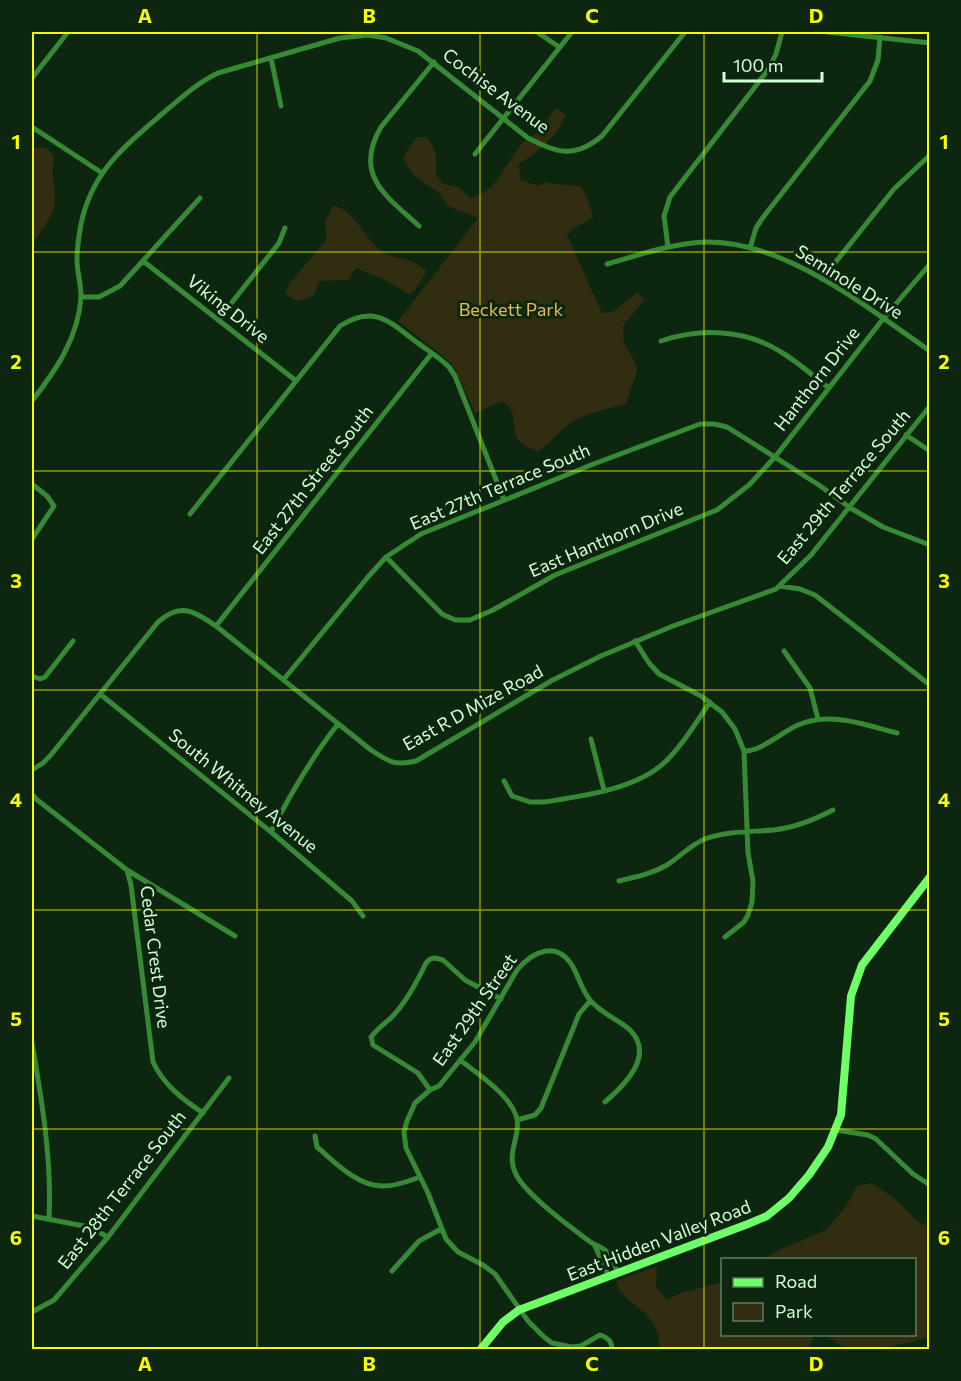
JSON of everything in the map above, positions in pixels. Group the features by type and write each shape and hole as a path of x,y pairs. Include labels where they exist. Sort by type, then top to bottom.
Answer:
{"main road":[{"name":"East Hidden Valley Road","path":"480,1350 502,1322 519,1310 767,1216 789,1198 809,1175 828,1147 841,1115 851,996 862,965 930,877"}],"street":[{"path":"32,78 68,32"},
{"path":"537,32 559,48"},
{"path":"475,154 572,32"},
{"name":"Cochise Avenue","path":"32,401 52,374 71,340 81,297 77,260 81,225 92,190 102,173 124,147 201,81 218,73 340,38 368,36 386,38 403,43 434,62 528,138 548,148 566,152 580,151 590,147 602,136 685,32"},
{"path":"668,247 664,216 670,197 768,70 776,54 782,32"},
{"path":"827,32 930,43"},
{"path":"750,248 756,228 764,216 870,81 878,60 880,37"},
{"path":"271,58 281,106"},
{"path":"419,226 379,188 371,169 370,153 381,127 434,62"},
{"path":"32,127 102,173"},
{"path":"822,279 894,189 930,155"},
{"path":"81,297 94,297 120,286 200,198"},
{"path":"218,320 279,243 285,228"},
{"name":"Seminole Drive","path":"607,264 668,247 706,242 750,248 779,256 822,279 930,351"},
{"name":"Viking Drive","path":"143,261 295,380"},
{"name":"Hanthorn Drive","path":"775,457 883,319 930,264"},
{"path":"190,514 340,326 353,317 374,316 387,319 449,367 455,376 504,500"},
{"path":"661,341 680,334 706,332 747,337 780,351 830,387"},
{"name":"East 27th Street South","path":"216,626 432,353"},
{"name":"East 29th Terrace South","path":"780,586 811,555 930,406"},
{"name":"East 27th Terrace South","path":"284,679 386,557 421,534 700,424 727,427 849,507 884,527 930,544"},
{"path":"906,435 930,452"},
{"name":"East Hanthorn Drive","path":"386,557 442,614 455,620 470,620 493,610 555,575 717,510 749,485 775,457"},
{"path":"32,484 47,495 54,506 32,539"},
{"path":"780,586 800,589 815,595 930,685"},
{"name":"East R D Mize Road","path":"32,770 50,756 158,622 168,613 177,610 193,612 216,626 371,750 390,763 404,764 416,760 551,681 635,641 780,586"},
{"path":"33,678 45,676 73,640"},
{"path":"635,641 649,663 660,674 710,702 722,712 735,729 744,751 748,853 753,881 752,902 746,918 734,931 724,937"},
{"path":"784,651 810,688 818,719"},
{"name":"South Whitney Avenue","path":"100,694 272,832 352,901 363,916"},
{"path":"504,781 512,796 530,802 555,800 634,782 648,775 669,759 710,702"},
{"path":"744,751 754,749 798,725 818,719 845,720 897,733"},
{"path":"272,832 300,777 339,724"},
{"path":"591,739 604,790"},
{"name":"Cedar Crest Drive","path":"32,794 127,870 131,885 153,1062 160,1076 170,1087 202,1113"},
{"path":"619,881 648,874 667,866 690,847 725,833 793,827 833,810"},
{"path":"127,870 235,936"},
{"name":"East 29th Street","path":"430,1090 439,1086 460,1060 487,1025 517,970 526,959 536,953 547,950 563,955 572,966 590,1001"},
{"path":"501,999 465,980 443,960 430,959 406,999 371,1037 374,1045 418,1073 430,1090 416,1103 407,1121 404,1132 406,1148 446,1239 458,1252 483,1264 495,1274 519,1310 536,1329 552,1343 563,1347 582,1348 600,1335 607,1337 611,1342 612,1350"},
{"path":"517,1120 535,1115 541,1108 579,1014 590,1001 631,1031 640,1049 636,1068 605,1102"},
{"path":"32,1043 51,1185 49,1219"},
{"path":"460,1060 513,1108 517,1120 512,1162 517,1177 534,1196 595,1246 614,1275"},
{"name":"East 28th Terrace South","path":"32,1312 54,1300 108,1237 229,1078"},
{"path":"836,1130 868,1135 876,1139 913,1173 930,1185"},
{"path":"315,1136 317,1147 347,1172 364,1181 381,1187 420,1177"},
{"path":"32,1216 88,1227 108,1237"},
{"path":"392,1271 419,1241 441,1229"}],"green space":[{"name":"Beckett Park","path":"557,108 566,115 546,144 518,164 521,181 539,186 545,182 581,186 593,217 567,235 602,313 612,312 637,293 645,299 623,326 624,343 637,370 626,404 577,419 538,451 519,441 513,414 502,401 475,413 449,361 398,321 478,218 448,206 438,192 415,176 403,159 417,137 427,137 436,155 436,176 444,184 458,187 471,198 489,189 495,183 521,145 541,129"},
{"path":"32,148 46,148 55,157 54,205 47,222 33,242 32,242"},
{"path":"333,205 348,213 383,252 413,262 427,271 414,291 409,294 385,280 356,268 348,280 320,281 313,296 298,301 285,294 290,283 327,239 325,223"},
{"path":"872,1183 895,1199 917,1221 929,1227 929,1338 888,1347 848,1350 827,1336 916,1336 916,1258 766,1258 826,1230 847,1205 857,1186"},
{"path":"657,1266 656,1288 667,1300 678,1294 721,1282 721,1336 814,1336 808,1349 658,1349 659,1341 654,1326 643,1311 624,1295 616,1281"}]}
